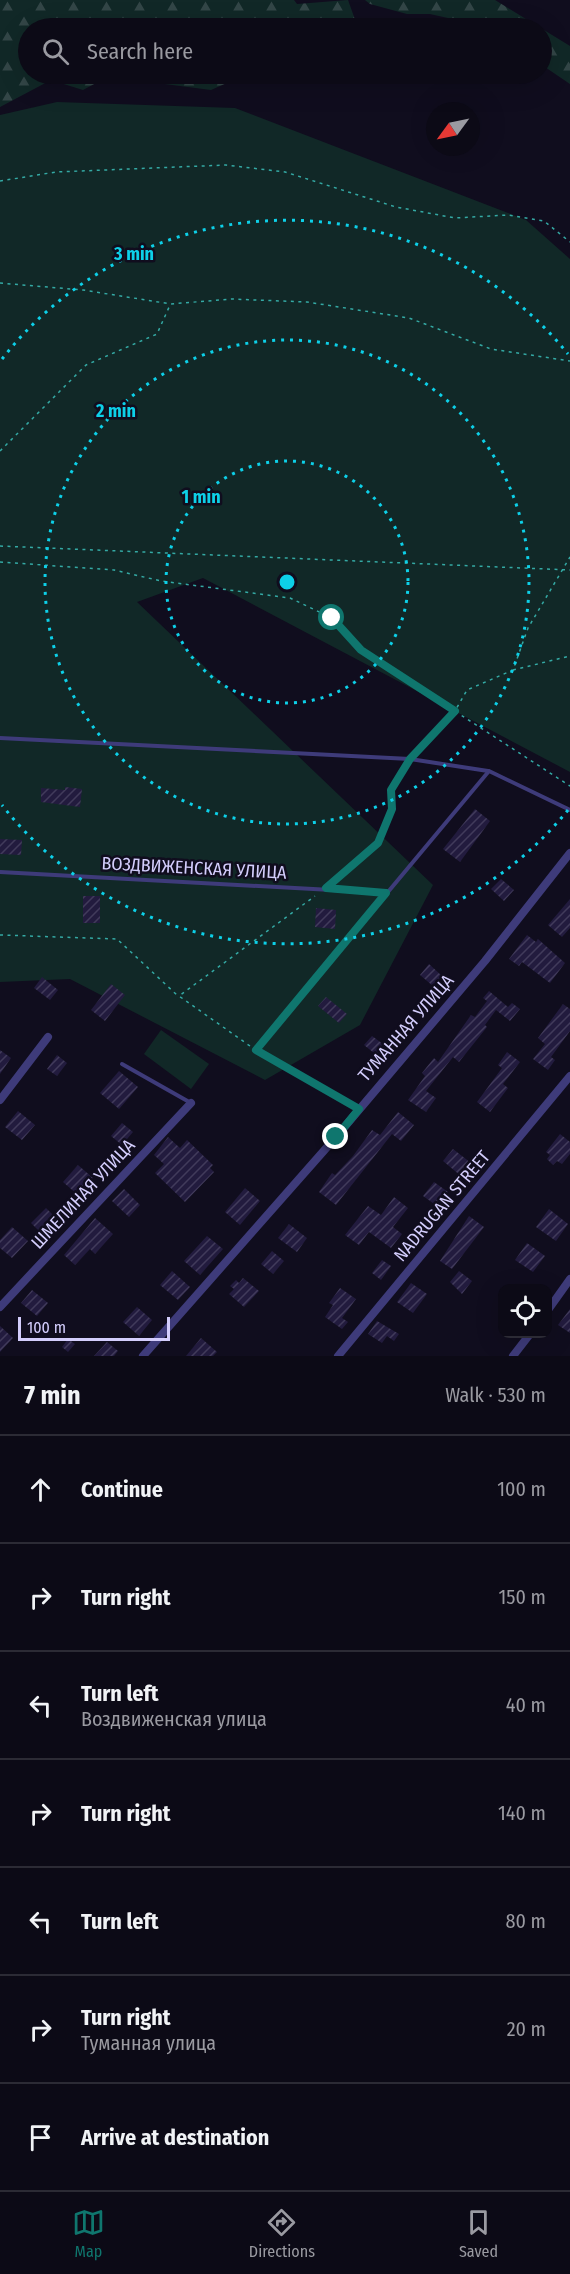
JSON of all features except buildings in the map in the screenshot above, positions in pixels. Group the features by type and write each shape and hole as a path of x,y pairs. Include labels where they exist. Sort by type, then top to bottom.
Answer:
{"street":[{"name":"ТУМАННАЯ УЛИЦА","path":"143,1356 492,953 570,853"},
{"path":"0,1100 48,1037"},
{"name":"NADRUGAN STREET","path":"338,1356 570,1076"},
{"name":"ШМЕЛИНАЯ УЛИЦА","path":"0,1307 191,1103"},
{"path":"552,1305 570,1280"},
{"path":"513,1356 527,1338"}],"lane":[{"path":"0,738 410,759 489,771 570,810"},
{"path":"359,1109 256,1050 489,771"},
{"name":"ВОЗДВИЖЕНСКАЯ УЛИЦА","path":"0,872 386,893"},
{"path":"122,1064 191,1103"}],"path":[{"path":"0,181 56,172 226,165 285,171 396,207 455,218 508,215 544,221 570,242"},
{"path":"0,283 83,290 171,304 231,299 307,302 409,318 491,349 570,361"},
{"path":"0,451 86,365 157,334 171,304"},
{"path":"0,546 570,570"},
{"path":"513,670 528,628 570,557"},
{"path":"0,562 114,570 161,581 290,598 332,618 361,650 570,786"},
{"path":"179,996 326,888 378,843 392,809 391,790 410,759 455,711 467,690 513,670 570,656"},
{"path":"0,935 117,939 179,996 256,1050"}],"green space":[{"path":"0,0 294,0 297,4 348,0 354,18 18,18 18,84 43,84 0,107"},
{"path":"365,0 495,0 525,18 448,18 430,14 407,14 370,4"},
{"path":"552,35 570,46 570,84 552,72"},
{"path":"64,84 94,84 83,90"},
{"path":"165,84 224,84 211,90"},
{"path":"57,102 235,108 526,220 570,259 570,772 203,578 137,602 433,885 360,1025 265,1080 70,979 0,982 0,115"},
{"path":"161,1030 209,1064 191,1089 144,1054"}],"route":[{"path":"332,618 361,650 455,711 410,759 391,790 392,809 378,843 326,888 386,893 256,1050 359,1109 336,1137"}]}
